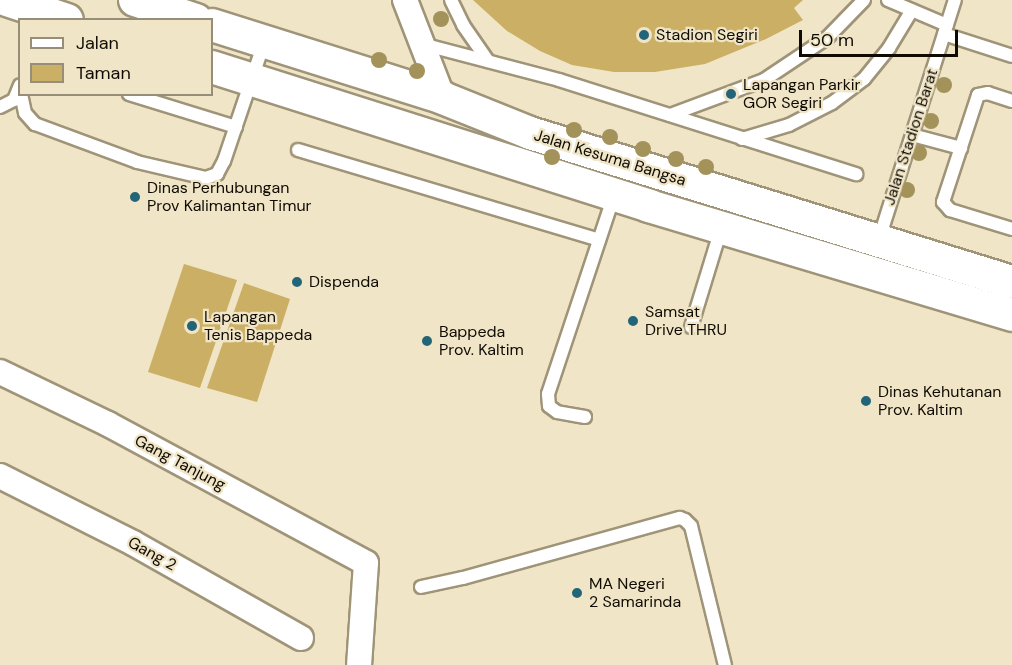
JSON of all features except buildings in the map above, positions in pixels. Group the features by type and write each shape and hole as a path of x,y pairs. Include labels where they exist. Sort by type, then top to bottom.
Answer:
{"street":[{"path":"7,0 49,17"},
{"path":"135,0 190,18"},
{"path":"405,0 443,98"},
{"name":"Jalan Kesuma Bangsa","path":"213,25 443,98 510,126 1012,282"},
{"name":"Jalan Kesuma Bangsa","path":"213,67 649,206 1012,315"},
{"path":"501,160 510,126"},
{"path":"649,206 662,173"},
{"name":"Gang Tanjung","path":"0,372 108,424 366,563 359,665"},
{"name":"Gang 2","path":"0,476 133,543 301,638"}],"lane":[{"path":"451,0 463,24 488,61"},
{"path":"669,115 764,80 827,38 864,0"},
{"path":"888,0 912,10 945,30 1012,56"},
{"name":"Jalan Stadion Barat","path":"879,239 955,0"},
{"path":"742,139 789,125 832,103 864,79 883,56 912,10"},
{"path":"21,96 25,113 35,124 137,162 201,178 212,177 220,170 264,42"},
{"path":"422,44 559,80 856,174"},
{"path":"0,107 14,100 18,93"},
{"path":"1012,101 988,93 978,96 944,197 945,207 1012,229"},
{"path":"135,96 236,127"},
{"path":"912,135 961,148"},
{"path":"298,150 599,240"},
{"path":"585,417 557,412 549,406 548,394 614,195"},
{"path":"691,327 721,228"},
{"path":"421,587 463,579 680,518 692,526 724,665"}],"green space":[{"name":"Stadion Segiri","path":"473,0 803,0 794,8 803,20 766,39 705,64 655,72 614,72 572,65 540,51 507,31"},
{"name":"Lapangan Tenis Bappeda","path":"184,264 237,280 200,388 148,372"},
{"path":"244,283 290,299 257,402 207,388"}],"place":[{"name":"Stadion Segiri","path":"644,35"},
{"name":"Lapangan Parkir GOR Segiri","path":"731,94"},
{"name":"Dinas Perhubungan Prov Kalimantan Timur","path":"135,197"},
{"name":"Dispenda","path":"297,282"},
{"name":"Samsat Drive THRU","path":"633,321"},
{"name":"Lapangan Tenis Bappeda","path":"192,326"},
{"name":"Bappeda Prov. Kaltim","path":"427,341"},
{"name":"Dinas Kehutanan Prov. Kaltim","path":"866,401"},
{"name":"MA Negeri 2 Samarinda","path":"577,593"}]}
